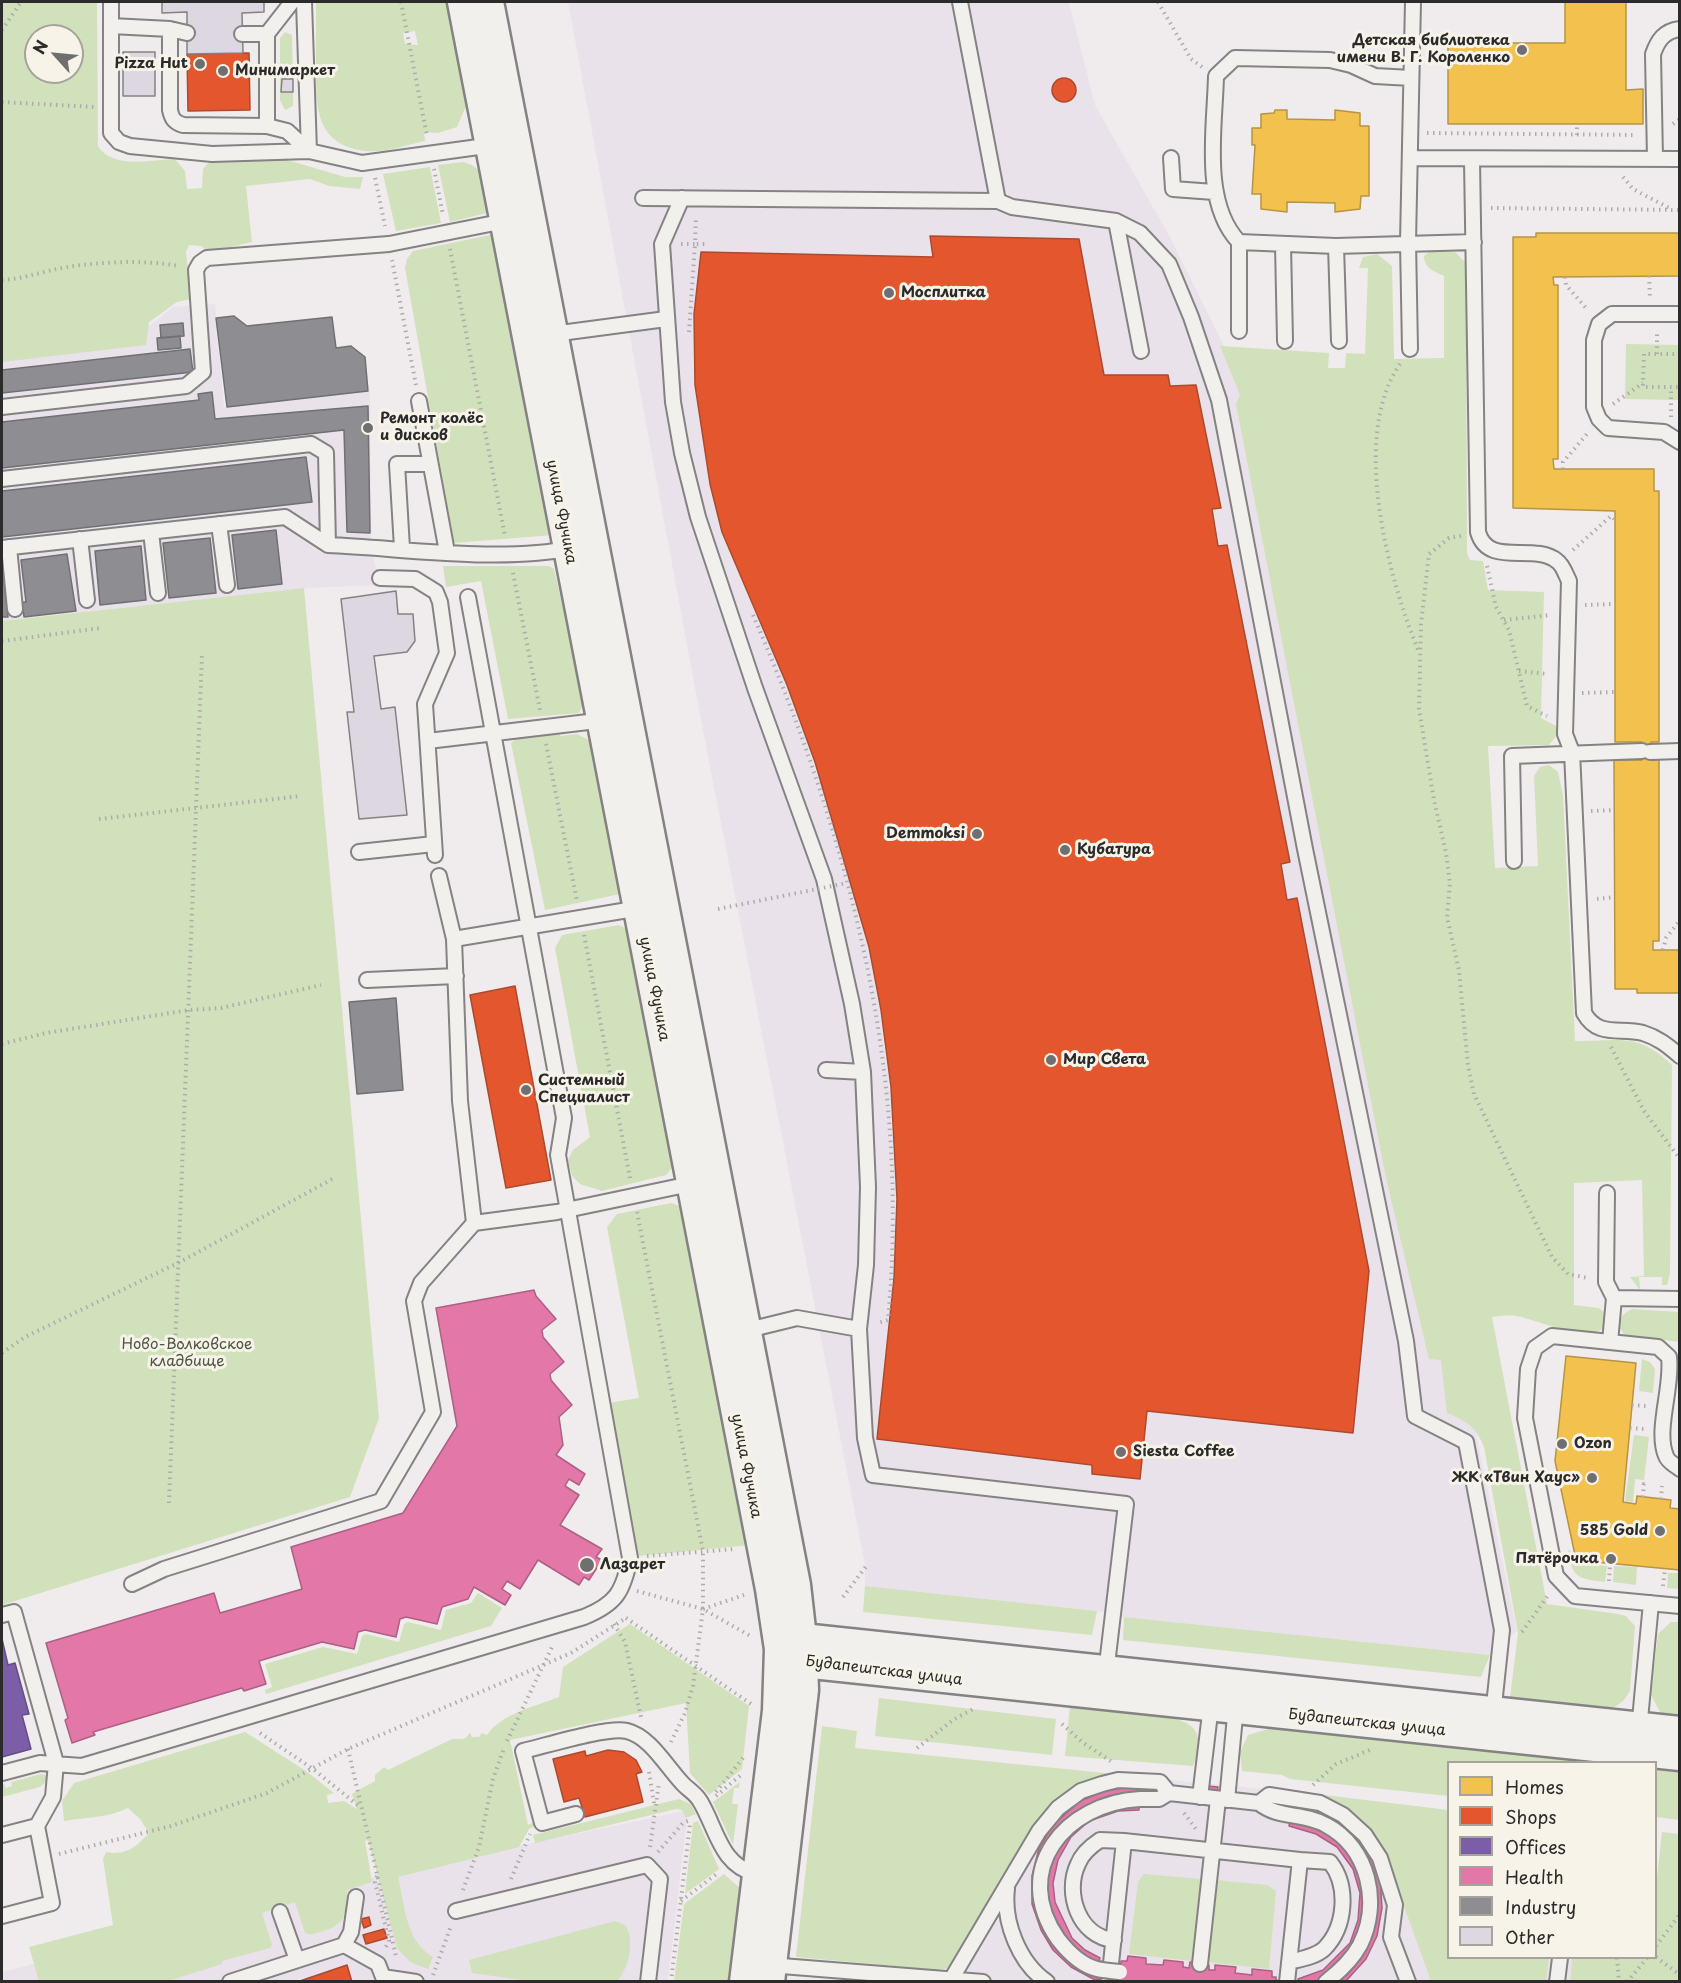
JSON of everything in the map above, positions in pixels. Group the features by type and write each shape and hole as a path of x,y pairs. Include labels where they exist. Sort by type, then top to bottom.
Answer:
{"street":[{"name":"улица Фучика","path":"462,2 503,143 554,334 581,546"},
{"name":"улица Фучика","path":"489,2 503,143 505,221 581,546 705,1181 770,1590 786,1648 804,1690 758,1972"},
{"name":"улица Фучика","path":"705,1181 748,1330 796,1585 777,1711 744,1868 758,1972"},
{"name":"Будапештская улица","path":"786,1648 1105,1683 1224,1708 1492,1724"},
{"name":"Будапештская улица","path":"1105,1683 1225,1683 1492,1724 1583,1742 1638,1739 1680,1731"},
{"name":"Будапештская улица","path":"1638,1739 1680,1756"}],"lane":[{"path":"111,2 109,106 111,133 119,142 130,146 212,154 309,151 348,162 372,162 503,143"},
{"path":"267,126 267,34 292,2"},
{"path":"304,2 309,151"},
{"path":"960,2 998,201"},
{"path":"1410,349 1408,242 1413,2"},
{"path":"111,26 170,29 187,33"},
{"path":"170,29 171,118 183,125 267,126 287,131 309,151"},
{"path":"1655,159 1653,54 1658,40 1670,30 1680,29"},
{"path":"242,34 267,34"},
{"path":"1239,331 1239,242 1221,217 1214,192 1216,76 1234,58 1330,60 1351,64 1375,76 1412,78"},
{"path":"1171,158 1173,189 1214,192"},
{"path":"1411,158 1680,159"},
{"path":"1472,160 1478,532 1480,543 1490,551 1548,555 1560,562 1569,581 1565,734 1572,752 1584,1013 1590,1023 1598,1029 1641,1033 1663,1041 1680,1056"},
{"path":"643,198 998,201 1012,207 1116,221 1140,233 1169,264 1191,317 1219,400 1305,849 1406,1341 1415,1416 1466,1442 1502,1630 1492,1724"},
{"path":"682,198 662,244 672,402 698,517 755,688 824,879 852,1004 863,1072 868,1187 866,1265 859,1329 866,1438 873,1475 1126,1504 1105,1683"},
{"path":"2,407 186,386 203,372 196,270 200,263 215,256 389,244 505,221"},
{"path":"1116,221 1141,351"},
{"path":"1239,242 1336,246 1408,242 1474,242"},
{"path":"1283,245 1285,341"},
{"path":"1336,246 1339,341"},
{"path":"1675,439 1664,432 1608,428 1598,417 1594,407 1594,340 1599,324 1612,314 1680,314"},
{"path":"554,334 666,319"},
{"path":"419,401 447,552"},
{"path":"2,479 311,444 326,453 328,545"},
{"path":"402,548 397,464 430,464"},
{"path":"15,609 5,548 151,531 285,517 328,545 509,553 581,546"},
{"path":"219,524 227,585"},
{"path":"151,531 158,593"},
{"path":"80,539 87,600"},
{"path":"358,852 435,849 425,704 447,652 440,602 436,592 415,579 380,578"},
{"path":"2,1773 40,1763 56,1762 82,1766 584,1617 604,1608 622,1587 630,1558 558,1155 564,1118 491,732 468,597"},
{"path":"428,741 615,718"},
{"path":"1514,861 1512,756 1572,752 1680,751"},
{"path":"439,876 454,939 459,1101 474,1223"},
{"path":"454,939 651,907"},
{"path":"367,980 456,976"},
{"path":"826,1070 863,1072"},
{"path":"132,1584 164,1569 381,1502 433,1412 414,1301 421,1282 474,1223 569,1209 705,1181"},
{"path":"1607,1193 1606,1282 1614,1298 1610,1342"},
{"path":"1614,1298 1680,1299"},
{"path":"748,1330 797,1318 859,1329"},
{"path":"1680,1469 1667,1459 1662,1442 1671,1371 1669,1357 1658,1347 1552,1336 1535,1348 1528,1369 1525,1418 1556,1576 1575,1596 1680,1606"},
{"path":"1638,1739 1651,1603"},
{"path":"2,1615 14,1612 56,1762 53,1797 37,1826 52,1903 2,1916"},
{"path":"1200,1964 1212,1851 1222,1800 1225,1683"},
{"path":"1200,1797 1224,1708 1225,1683"},
{"path":"576,1814 542,1823 523,1751 603,1732 627,1731 643,1740 699,1800 724,1852 744,1868"},
{"path":"952,1978 1047,1818 1081,1791 1118,1780 1160,1782 1169,1793"},
{"path":"1120,1972 1096,1969 1066,1948 1046,1916 1042,1903 1042,1878 1054,1841 1072,1821 1096,1807 1140,1798 1159,1799 1169,1793 1259,1803 1270,1813 1291,1814 1317,1820 1330,1827 1352,1848 1368,1876 1370,1912 1367,1929 1351,1960 1326,1982"},
{"path":"1259,1803 1269,1795 1315,1801 1343,1815 1365,1835 1380,1858 1395,1905 1391,1937 1408,1982"},
{"path":"2,1835 37,1826"},
{"path":"1114,1940 1101,1939 1091,1932 1074,1900 1072,1883 1078,1863 1087,1849 1100,1840 1330,1862 1337,1870 1343,1910 1336,1930 1324,1949 1309,1958 1289,1962"},
{"path":"1109,1982 1124,1841"},
{"path":"1287,1982 1300,1860"},
{"path":"456,1911 647,1865 660,1879 648,1982"},
{"path":"1007,1885 1006,1908 1014,1935 1028,1963 1047,1982"},
{"path":"230,1982 344,1945 351,1932 356,1897"},
{"path":"280,1912 297,1960"},
{"path":"344,1945 378,1964 383,1979 416,1982"},
{"path":"1557,1982 1560,1959"},
{"path":"758,1972 831,1977 837,1968 983,1982"}],"path":[{"path":"2,30 21,2"},
{"path":"401,2 704,1551 703,1609 696,1666"},
{"path":"1158,2 1191,59 1216,76"},
{"path":"2,102 62,107 109,106"},
{"path":"1411,133 1655,135"},
{"path":"1610,160 1633,189 1672,210"},
{"path":"372,162 419,401"},
{"path":"695,244 696,199"},
{"path":"1473,208 1680,210"},
{"path":"2,280 30,278 52,270 154,261 196,270"},
{"path":"1565,277 1566,285 1599,324"},
{"path":"1410,349 1385,392 1377,430 1376,470 1379,513 1403,615 1419,652"},
{"path":"1680,354 1644,354 1643,383 1644,387 1680,387"},
{"path":"1563,469 1563,462 1598,417 1643,383"},
{"path":"1671,387 1675,439"},
{"path":"1560,562 1611,516 1614,519"},
{"path":"1478,532 1449,538 1429,554 1419,652 1419,710 1434,800 1446,853 1450,883 1447,917 1459,970 1468,1066 1474,1094 1552,1257 1568,1274 1606,1282"},
{"path":"1490,551 1487,562 1491,590 1496,607 1504,620 1527,706"},
{"path":"1504,620 1614,604"},
{"path":"2,641 102,628"},
{"path":"169,1503 202,655"},
{"path":"1519,671 1566,675"},
{"path":"1566,693 1614,692"},
{"path":"99,819 301,796"},
{"path":"718,909 847,883"},
{"path":"1663,950 1666,938 1680,920"},
{"path":"2,1044 46,1033 189,1010 221,1008 321,985"},
{"path":"1598,1029 1612,1050 1644,1112 1680,1159"},
{"path":"2,1353 25,1338 180,1262 336,1178"},
{"path":"1643,1497 1644,1484 1647,1484"},
{"path":"1661,1499 1662,1486"},
{"path":"630,1558 746,1548"},
{"path":"1609,1586 1610,1564"},
{"path":"843,1597 867,1565"},
{"path":"1663,1591 1665,1569"},
{"path":"1501,1654 1518,1637 1559,1581"},
{"path":"622,1587 703,1609 786,1648"},
{"path":"703,1609 754,1592"},
{"path":"604,1608 626,1618 756,1708"},
{"path":"604,1608 625,1642 640,1707 643,1740 655,1807"},
{"path":"43,1858 171,1826 267,1793 348,1749 571,1653 626,1618"},
{"path":"431,1982 478,1847 493,1779 504,1748 544,1665"},
{"path":"918,1748 928,1738 953,1720 968,1714 980,1703"},
{"path":"241,1718 313,1769 360,1808"},
{"path":"1062,1724 1082,1742 1114,1763"},
{"path":"348,1749 360,1808 394,1942 398,1979"},
{"path":"711,1800 746,1755"},
{"path":"671,1982 690,1820"},
{"path":"502,1899 529,1835 542,1823"},
{"path":"680,1901 744,1868"},
{"path":"377,1875 375,1882 389,1941 378,1964"},
{"path":"1657,1945 1680,1914"},
{"path":"1657,1958 1680,1975"},
{"path":"1617,1959 1619,1982"},
{"path":"1627,1982 1646,1959"}],"shaded area":[{"path":"568,2 1069,2 1095,105 1171,239 1246,390 1381,977 1517,1631 1490,1655 1124,1617 1097,1611 865,1586 865,1565 700,715"},
{"path":"215,304 224,407 370,391 371,547 380,585 304,588 2,621 2,347 149,326 173,307"},
{"path":"896,1753 1324,1795 1447,1810 1447,1959 1572,1959 1569,1982 872,1982"},
{"path":"688,1810 668,1981 2,1982 2,1972 381,1875"}],"green space":[{"path":"2,2 97,2 98,146 113,158 133,162 175,159 185,171 187,189 202,188 203,169 210,161 287,160 345,177 363,177 360,189 329,186 310,179 246,186 252,242 209,252 201,246 189,245 186,252 191,299 177,302 149,322 146,345 2,362"},
{"path":"316,2 447,2 467,104 457,127 438,133 424,132 425,141 380,151 366,151 337,141 328,132 318,110","holes":["415,31 418,45 405,44 403,33"]},
{"path":"285,32 292,35 293,79 282,79 281,92 293,92 293,106 285,110 280,100 280,38"},
{"path":"463,162 482,174 491,212 450,222 438,165"},
{"path":"430,167 441,223 396,231 383,174"},
{"path":"495,234 498,252 495,252 495,256 499,256 553,535 454,543 405,268 407,259 413,251"},
{"path":"1429,252 1455,252 1466,263 1467,553 1470,560 1483,561 1488,590 1544,592 1541,718 1558,727 1556,736 1549,745 1488,746 1495,868 1538,866 1534,776 1540,767 1549,765 1558,772 1563,795 1575,1041 1616,1040 1637,1043 1648,1047 1672,1065 1670,1273 1667,1285 1662,1285 1662,1277 1639,1277 1640,1290 1630,1277 1644,1276 1642,1180 1574,1183 1574,1305 1599,1308 1606,1314 1604,1327 1597,1332 1575,1332 1516,1316 1492,1317 1547,1604 1626,1616 1635,1626 1630,1691 1624,1700 1612,1709 1510,1698 1518,1633 1484,1447 1470,1426 1447,1413 1441,1360 1429,1359 1386,1178 1236,404 1240,395 1220,346 1329,353 1328,368 1345,368 1346,353 1365,354 1368,268 1359,268 1363,257 1377,254 1392,266 1394,359 1444,358 1444,276 1430,269 1424,260 1424,256"},
{"path":"1626,344 1679,345 1679,400 1625,399"},
{"path":"443,566 549,566 554,569 585,700 579,713 508,719 481,581 446,587"},
{"name":"Ново-Волковское кладбище","path":"304,588 379,1418 350,1497 2,1605 2,621"},
{"path":"558,733 561,736 577,734 589,740 620,894 545,910 511,743 516,739"},
{"path":"619,925 629,930 675,1164 666,1175 602,1191 580,1184 572,1176 568,1160 573,1150 590,1137 555,948 562,935"},
{"path":"671,1203 683,1207 750,1545 638,1556 609,1403 639,1398 607,1227 617,1214"},
{"path":"1632,1309 1679,1312 1679,1342 1625,1335 1620,1328 1620,1320"},
{"path":"1642,1359 1650,1362 1655,1369 1653,1393 1639,1391"},
{"path":"1634,1435 1649,1437 1644,1480 1635,1479 1633,1502 1625,1501"},
{"path":"1568,1549 1584,1562 1607,1566 1605,1582 1582,1578 1574,1572"},
{"path":"1614,1566 1637,1567 1636,1585 1613,1582"},
{"path":"1668,1573 1679,1573 1679,1589 1667,1588"},
{"path":"865,1586 1097,1611 1092,1635 863,1612"},
{"path":"478,1593 502,1608 491,1626 266,1694 265,1690 272,1687 265,1664 323,1647 357,1654 362,1636 366,1634 399,1642 404,1624 408,1622 441,1630 446,1610 471,1603"},
{"path":"1124,1617 1490,1655 1481,1677 1123,1640"},
{"path":"1671,1622 1679,1622 1679,1716 1661,1714 1651,1695 1658,1634"},
{"path":"630,1624 749,1706 742,1769 709,1795 690,1773 686,1703 510,1740 528,1825 539,1820 539,1823 529,1829 519,1847 398,1877 411,1932 424,1950 433,1957 428,1969 410,1962 397,1948 368,1840 365,1841 372,1882 347,1890 344,1916 341,1921 330,1928 314,1934 305,1933 295,1902 262,1913 272,1945 270,1948 222,1961 222,1964 168,1981 39,1981 29,1947 113,1925 103,1859 106,1852 119,1853 130,1849 149,1833 140,1819 128,1808 105,1815 64,1821 62,1801 74,1783 245,1732 306,1771 334,1793 327,1795 328,1803 344,1801 357,1809 352,1794 375,1781 375,1775 384,1767 388,1770 452,1739 464,1739 470,1733 472,1737 479,1737 482,1733 487,1735 493,1727 510,1716 559,1697 563,1667"},
{"path":"879,1698 1056,1719 1052,1755 875,1736"},
{"path":"1070,1705 1153,1714 1183,1722 1192,1727 1198,1736 1198,1751 1193,1766 1065,1756"},
{"path":"822,1726 857,1731 855,1748 1115,1774 1075,1789 1041,1816 948,1968 938,1970 796,1957"},
{"path":"1275,1727 1569,1758 1568,1761 1447,1761 1447,1796 1290,1779 1282,1775 1242,1771 1240,1752 1248,1735"},
{"path":"1657,1767 1679,1769 1679,1820 1657,1817"},
{"path":"41,1774 53,1776 40,1787 2,1797 2,1784 6,1788 12,1786 11,1782"},
{"path":"740,1782 739,1788 734,1788 732,1804 738,1804 733,1845 713,1802"},
{"path":"1324,1795 1447,1810 1447,1959 1549,1959 1546,1981 1431,1981 1384,1851 1364,1823"},
{"path":"679,1799 691,1804 696,1814 686,1818 682,1810 676,1809 535,1843 533,1835"},
{"path":"698,1821 719,1869 685,1894 693,1823"},
{"path":"1662,1832 1679,1834 1679,1981 1570,1981 1572,1959 1657,1959 1657,1877"},
{"path":"724,1874 742,1890 731,1981 674,1982 684,1904"},
{"path":"1144,1874 1201,1879 1193,1961 1129,1954 1138,1882"},
{"path":"1215,1880 1267,1885 1276,1891 1269,1969 1206,1962"},
{"path":"615,1921 625,1925 630,1938 627,1962 617,1981 536,1982 472,1973 469,1960"}],"building: Homes":[{"path":"1565,2 1626,2 1626,90 1643,89 1643,124 1448,124 1448,43 1565,43"},
{"path":"1275,110 1287,110 1287,119 1335,120 1335,110 1360,113 1360,126 1369,126 1369,196 1361,196 1360,209 1335,212 1335,203 1287,202 1287,212 1261,209 1261,194 1252,194 1255,145 1252,145 1252,128 1261,128 1261,114 1274,113"},
{"path":"1536,233 1680,233 1680,276 1553,277 1554,285 1558,285 1558,459 1553,459 1554,469 1654,469 1654,491 1659,491 1659,742 1651,742 1650,760 1659,760 1659,941 1653,941 1653,950 1680,950 1680,993 1637,993 1637,989 1615,989 1614,760 1642,760 1642,742 1615,742 1615,511 1513,508 1513,237 1536,237"},
{"name":"ЖК «Твин Хаус»","path":"1566,1356 1636,1363 1623,1502 1636,1504 1637,1496 1671,1500 1670,1508 1680,1509 1680,1570 1585,1561 1575,1555 1555,1461"}],"building: Shops":[{"path":"249,53 250,110 188,111 187,54"},
{"path":"1064,78 1073,81 1076,90 1073,99 1064,102 1055,99 1052,90 1055,81"},
{"name":"Кубатура","path":"930,236 1079,239 1104,375 1168,375 1170,386 1196,385 1221,508 1212,509 1218,546 1227,545 1290,862 1281,864 1287,900 1297,898 1369,1271 1353,1433 1147,1411 1140,1479 1092,1474 1092,1465 877,1439 894,1278 897,1199 891,1087 881,1010 869,947 815,762 787,685 722,532 710,484 695,385 694,314 701,252 933,257"},
{"path":"515,986 551,1180 506,1188 470,995"},
{"path":"608,1750 624,1752 636,1760 642,1772 636,1774 643,1802 585,1817 579,1798 564,1802 553,1759 585,1751 586,1756"},
{"path":"369,1917 371,1925 364,1928 361,1919"},
{"path":"384,1929 387,1938 366,1944 363,1935"},
{"path":"347,1965 352,1982 297,1982"}],"building: Offices":[{"path":"2,1639 8,1665 15,1663 29,1714 22,1715 31,1749 2,1757"}],"building: Health":[{"path":"534,1290 536,1296 556,1319 542,1330 543,1337 564,1362 550,1374 551,1380 572,1405 559,1417 563,1445 556,1455 585,1474 579,1485 569,1479 565,1486 579,1495 560,1525 602,1549 596,1557 602,1560 589,1580 584,1577 579,1585 538,1560 520,1589 507,1581 502,1589 511,1595 505,1605 474,1587 468,1599 442,1607 437,1624 406,1617 400,1619 396,1637 365,1630 358,1632 354,1649 322,1642 259,1661 266,1684 244,1691 242,1688 93,1732 95,1735 72,1743 65,1720 68,1718 46,1643 214,1593 220,1613 302,1589 291,1547 403,1513 457,1426 436,1308"},
{"path":"1208,1786 1218,1787 1217,1796 1207,1795"},
{"path":"1129,1787 1140,1788 1139,1810 1118,1811 1089,1821 1071,1837 1058,1860 1053,1883 1055,1902 1072,1938 1085,1950 1100,1958 1099,1961 1121,1964 1121,1961 1127,1961 1128,1956 1146,1958 1146,1964 1163,1965 1164,1960 1183,1962 1183,1967 1189,1968 1190,1962 1209,1965 1209,1970 1215,1970 1215,1965 1236,1967 1235,1973 1252,1975 1252,1969 1272,1971 1272,1977 1276,1977 1276,1980 1291,1982 1119,1982 1097,1979 1097,1981 1071,1967 1053,1950 1041,1930 1032,1904 1032,1876 1039,1848 1052,1826 1080,1801 1105,1791"},
{"path":"1293,1803 1330,1815 1351,1831 1369,1851 1380,1877 1382,1908 1377,1936 1366,1959 1345,1982 1298,1982 1298,1979 1323,1970 1350,1943 1358,1920 1360,1893 1353,1869 1337,1847 1316,1834 1289,1826"}],"building: Industry":[{"path":"234,316 247,326 332,317 336,348 351,346 365,357 368,391 227,407 216,318"},
{"path":"183,323 184,336 161,338 160,325"},
{"path":"180,336 181,348 158,350 157,338"},
{"path":"190,349 193,372 2,393 2,370"},
{"path":"212,392 215,419 368,406 370,533 347,532 344,430 2,468 2,422 199,400 198,394"},
{"path":"306,457 312,502 2,537 2,491"},
{"path":"276,530 282,584 238,589 232,535"},
{"path":"210,538 216,593 169,598 163,543"},
{"path":"141,546 146,600 100,605 95,551"},
{"path":"67,554 76,611 24,617 22,602 26,602 21,560"},
{"path":"2,561 8,617 2,617"},
{"path":"396,998 403,1090 357,1094 349,1002"}],"building: Other":[{"path":"162,2 264,2 264,12 242,13 243,53 187,54 187,12 162,13"},
{"path":"123,52 155,52 155,96 123,96"},
{"path":"282,79 293,79 293,92 281,92"},
{"path":"396,591 398,614 413,614 415,641 407,652 374,656 381,709 395,707 407,815 359,819 347,712 354,712 341,599"}],"place":[{"name":"Детская библиотека имени В. Г. Короленко","path":"1522,50"},
{"name":"Pizza Hut","path":"200,64"},
{"name":"Минимаркет","path":"223,71"},
{"name":"Мосплитка","path":"889,293"},
{"name":"Ремонт колёс и дисков","path":"368,428"},
{"name":"Demmoksi","path":"977,834"},
{"name":"Кубатура","path":"1065,850"},
{"name":"Мир Света","path":"1051,1060"},
{"name":"Системный Специалист","path":"526,1090"},
{"name":"Ozon","path":"1562,1444"},
{"name":"Siesta Coffee","path":"1121,1452"},
{"name":"ЖК «Твин Хаус»","path":"1592,1478"},
{"name":"585 Gold","path":"1660,1531"},
{"name":"Пятёрочка","path":"1611,1559"},
{"name":"Лазарет","path":"587,1565"}]}
